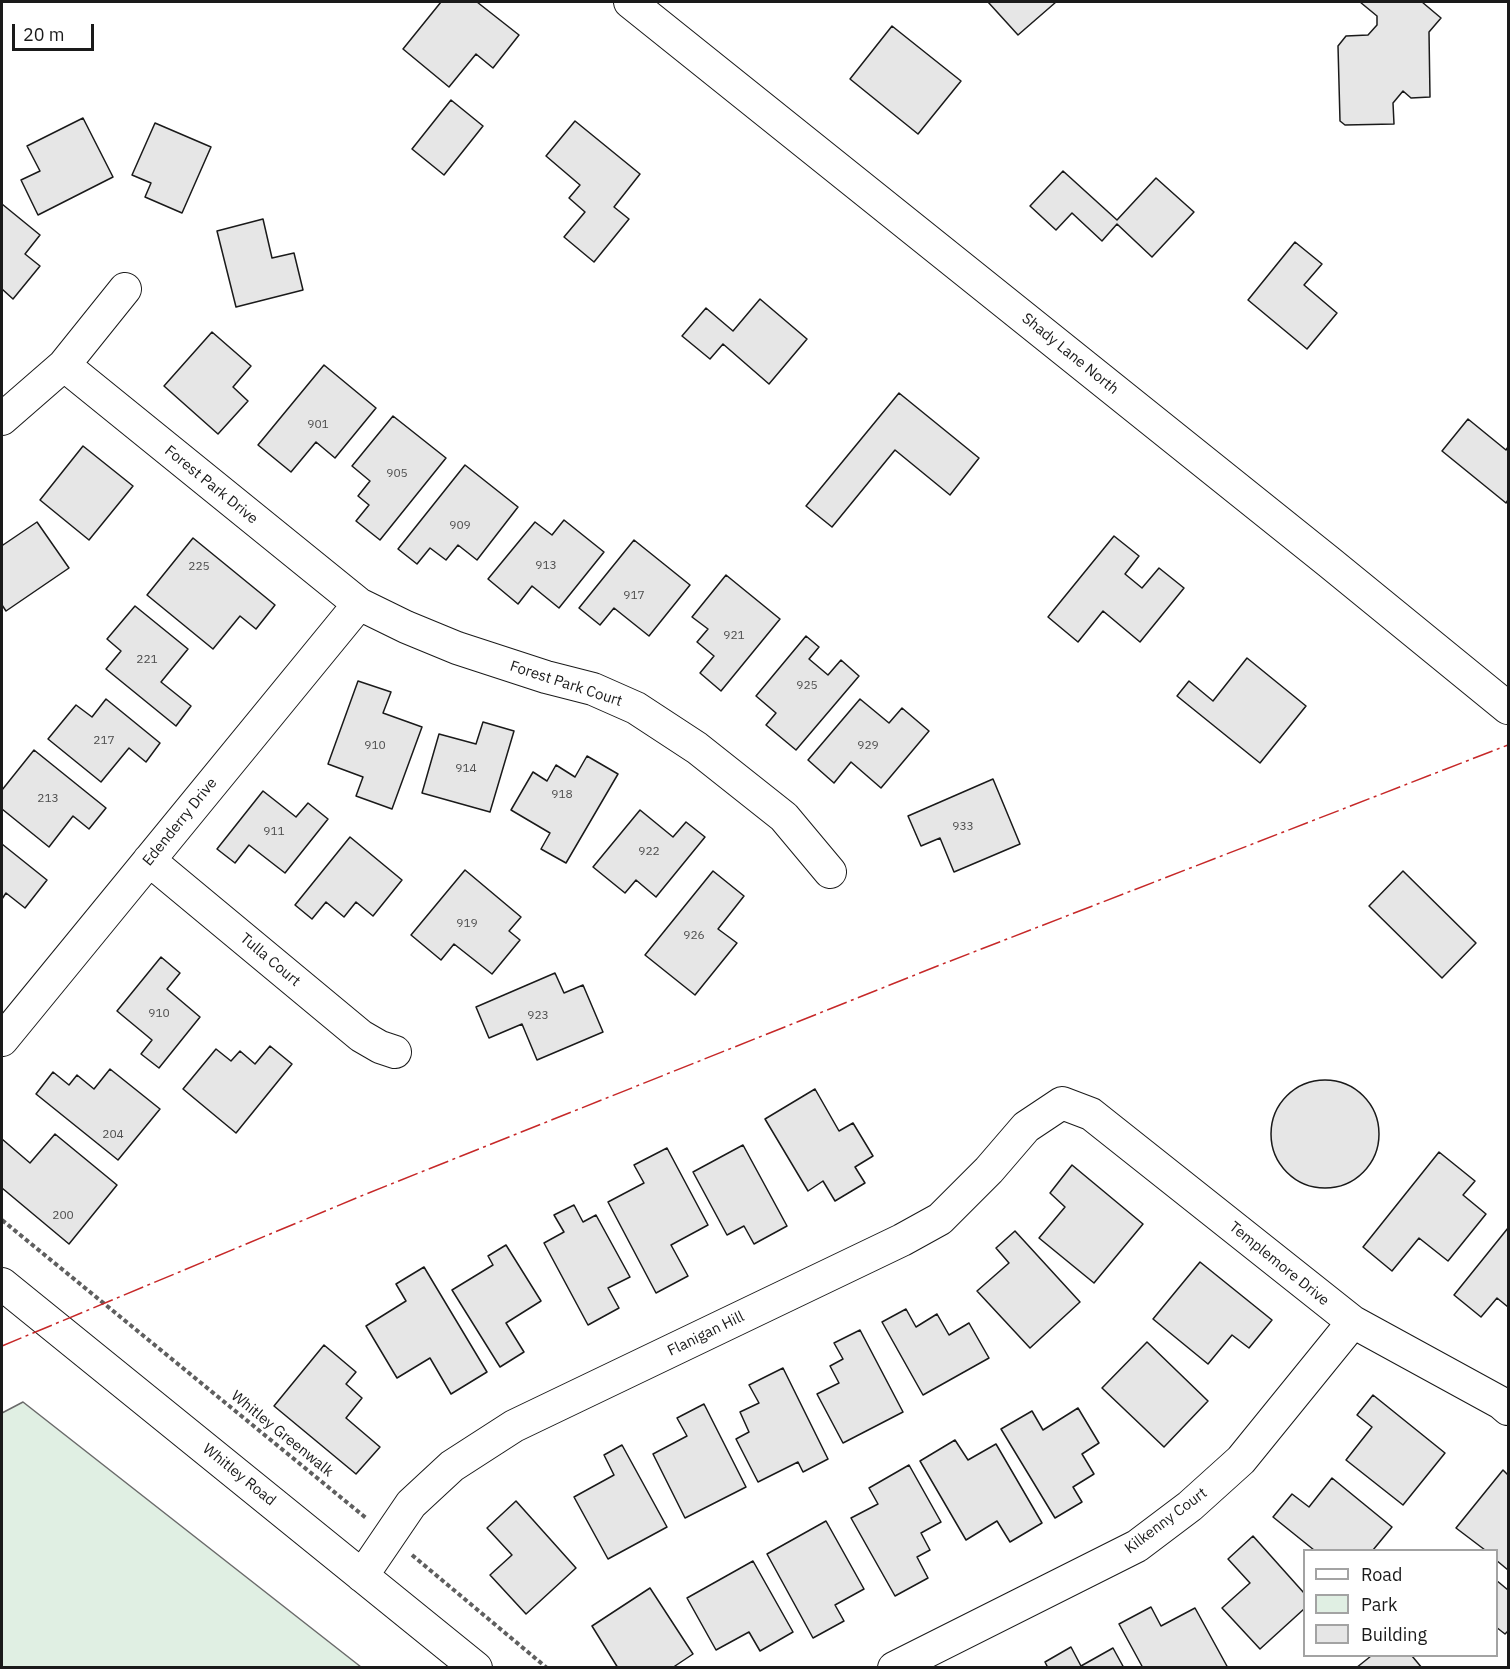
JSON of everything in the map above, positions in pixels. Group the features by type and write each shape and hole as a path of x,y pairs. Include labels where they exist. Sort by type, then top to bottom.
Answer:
{"street":[{"name":"Shady Lane North","path":"630,2 1509,708"},
{"path":"2,419 64,365 125,289"},
{"name":"Forest Park Drive","path":"64,365 359,604"},
{"name":"Edenderry Drive","path":"2,1040 359,604"},
{"name":"Forest Park Court","path":"359,604 457,648 546,677 593,689 636,708 697,748 784,817 830,872"},
{"name":"Tulla Court","path":"149,860 362,1036 380,1047 395,1052"},
{"name":"Templemore Drive","path":"1062,1103 1091,1114 1353,1322 1509,1409"},
{"name":"Flanigan Hill","path":"362,1576 411,1504 452,1466 514,1426 891,1245 940,1219 989,1170 1026,1127 1062,1103"},
{"name":"Whitley Road","path":"2,1284 476,1668"},
{"name":"Kilkenny Court","path":"894,1668 1137,1546 1190,1506 1241,1460 1353,1322"}],"path":[{"name":"Whitley Greenwalk","path":"2,1220 547,1668"}],"green space":[{"path":"23,1402 361,1667 2,1667 2,1413"}],"building":[{"path":"441,2 477,2 519,35 493,68 476,54 449,87 403,49"},
{"path":"988,2 1056,2 1018,35"},
{"path":"1360,2 1422,2 1441,18 1429,32 1430,97 1411,98 1403,91 1393,103 1394,124 1345,125 1340,121 1338,46 1346,36 1368,35 1377,25 1377,16"},
{"path":"892,26 961,81 918,134 850,79"},
{"path":"451,100 483,126 444,175 412,149"},
{"path":"83,118 113,177 38,215 21,180 40,171 27,146"},
{"path":"575,121 640,174 614,207 629,219 594,262 564,237 585,212 569,198 580,185 546,156"},
{"path":"155,123 211,147 182,213 145,197 151,183 132,175"},
{"path":"1063,171 1117,220 1156,178 1194,212 1152,257 1117,224 1102,241 1072,213 1056,230 1030,206"},
{"path":"2,204 40,235 25,254 40,266 13,299 2,289"},
{"path":"263,219 272,258 294,253 303,290 236,307 217,231"},
{"path":"1295,242 1322,264 1304,285 1337,313 1307,349 1248,300"},
{"path":"760,299 807,339 769,384 723,344 710,359 682,336 706,308 733,331"},
{"path":"212,332 251,366 233,387 248,401 218,434 164,386"},
{"path":"324,365 376,408 335,458 316,442 291,472 258,445"},
{"path":"899,393 979,458 950,495 895,450 832,527 806,506"},
{"path":"393,416 446,458 380,540 356,521 369,505 358,496 370,481 352,466"},
{"path":"1468,419 1506,450 1508,447 1508,500 1506,503 1442,451"},
{"path":"83,446 133,486 89,540 40,500"},
{"path":"465,465 518,507 477,560 458,545 446,560 430,548 417,564 398,549"},
{"path":"564,520 604,552 559,608 532,586 518,604 488,579 535,522 552,535"},
{"path":"37,522 69,568 6,611 2,605 2,543 3,545"},
{"path":"1114,536 1139,556 1125,574 1142,588 1159,568 1184,588 1140,642 1103,611 1078,642 1048,617"},
{"path":"193,538 275,605 256,629 240,616 213,649 147,595"},
{"path":"634,540 690,585 649,636 614,608 600,625 579,608"},
{"path":"726,575 780,619 721,691 700,673 714,656 697,642 708,629 692,617"},
{"path":"135,606 188,649 161,682 191,706 176,726 106,669 121,651 107,639"},
{"path":"806,636 819,647 809,659 828,675 841,660 859,676 796,750 766,725 776,713 756,696"},
{"path":"1247,658 1306,706 1260,763 1177,696 1189,681 1213,701"},
{"path":"358,681 391,692 383,713 422,727 392,809 356,796 363,777 328,764"},
{"path":"106,699 160,743 146,762 129,748 101,782 48,739 76,705 92,717"},
{"path":"860,699 889,723 902,708 929,731 881,788 851,762 834,783 808,760"},
{"path":"483,722 514,731 490,812 422,793 439,734 476,744"},
{"path":"34,750 106,808 89,829 73,816 49,847 2,809 2,790"},
{"path":"587,756 618,774 566,863 541,849 550,833 511,810 533,772 547,781 556,765 575,777"},
{"path":"993,779 1020,844 954,872 940,838 921,846 908,816"},
{"path":"263,791 296,817 308,803 328,819 285,873 249,845 235,863 217,849"},
{"path":"640,810 673,837 686,822 705,837 656,897 636,880 625,893 593,867"},
{"path":"350,837 402,880 373,916 356,902 344,917 326,902 312,919 295,905"},
{"path":"2,844 47,880 25,908 6,893 2,899"},
{"path":"465,870 521,917 509,931 520,940 492,974 454,944 441,960 411,935"},
{"path":"713,871 744,896 718,929 737,943 695,995 645,955"},
{"path":"1403,871 1476,943 1442,978 1369,906"},
{"path":"161,957 180,973 167,989 200,1017 159,1068 141,1054 152,1040 117,1011"},
{"path":"555,973 564,993 583,985 603,1032 537,1060 522,1024 489,1038 476,1007"},
{"path":"270,1046 292,1064 236,1133 183,1089 216,1049 231,1061 240,1051 255,1064"},
{"path":"110,1069 160,1109 118,1160 36,1094 53,1072 69,1085 77,1075 94,1089"},
{"path":"1325,1080 1346,1084 1363,1096 1375,1113 1379,1134 1375,1155 1363,1172 1346,1184 1325,1188 1304,1184 1287,1172 1275,1155 1271,1134 1275,1113 1287,1096 1304,1084"},
{"path":"815,1089 839,1131 853,1123 873,1156 855,1167 865,1183 835,1201 823,1181 808,1191 765,1119"},
{"path":"55,1134 117,1185 69,1244 2,1188 2,1139 30,1163"},
{"path":"743,1145 787,1226 754,1244 744,1226 727,1235 693,1172"},
{"path":"667,1148 708,1225 671,1245 688,1276 656,1293 608,1202 644,1183 634,1165"},
{"path":"1439,1152 1475,1181 1463,1195 1486,1214 1448,1261 1419,1238 1392,1271 1363,1247"},
{"path":"1072,1165 1143,1224 1094,1283 1039,1238 1065,1207 1050,1193"},
{"path":"574,1205 583,1222 596,1215 630,1277 608,1288 619,1308 588,1325 544,1243 564,1232 554,1215"},
{"path":"1508,1228 1508,1307 1497,1298 1481,1317 1454,1295"},
{"path":"1015,1231 1080,1302 1030,1348 977,1291 1009,1263 996,1248"},
{"path":"506,1245 541,1301 506,1323 524,1352 500,1367 452,1290 493,1265 488,1256"},
{"path":"1200,1262 1272,1320 1249,1348 1232,1335 1208,1364 1153,1319"},
{"path":"424,1267 487,1372 451,1394 430,1358 397,1378 366,1326 406,1301 396,1284"},
{"path":"906,1309 916,1327 937,1314 949,1335 969,1323 989,1358 923,1395 882,1322"},
{"path":"860,1330 903,1412 843,1443 817,1394 839,1383 830,1366 843,1359 834,1343"},
{"path":"1147,1342 1208,1401 1164,1447 1102,1388"},
{"path":"324,1345 356,1372 346,1384 362,1398 346,1418 380,1447 356,1474 274,1406"},
{"path":"783,1368 828,1459 803,1472 798,1462 758,1482 736,1439 749,1432 740,1412 759,1403 749,1385"},
{"path":"1373,1395 1445,1453 1403,1505 1346,1460 1372,1427 1357,1415"},
{"path":"704,1404 746,1487 685,1518 653,1454 687,1436 677,1418"},
{"path":"1078,1408 1099,1443 1082,1454 1094,1474 1073,1487 1082,1502 1055,1518 1001,1429 1032,1411 1043,1430"},
{"path":"955,1440 968,1460 996,1444 1042,1523 1010,1542 997,1521 966,1540 920,1461"},
{"path":"622,1445 667,1527 608,1559 574,1497 614,1475 604,1455"},
{"path":"909,1465 941,1522 921,1533 930,1550 917,1557 928,1578 895,1596 851,1518 878,1504 869,1488"},
{"path":"1503,1470 1508,1475 1508,1570 1498,1562 1498,1549 1484,1549 1456,1528"},
{"path":"1332,1478 1392,1527 1374,1549 1313,1549 1273,1517 1292,1494 1309,1507"},
{"path":"516,1501 576,1568 526,1614 490,1575 512,1555 487,1528"},
{"path":"826,1521 864,1589 835,1605 844,1621 813,1638 767,1554"},
{"path":"1253,1536 1303,1592 1303,1610 1260,1649 1222,1608 1250,1583 1228,1559"},
{"path":"753,1561 793,1632 760,1651 749,1632 716,1650 687,1598"},
{"path":"1498,1582 1508,1590 1508,1631 1505,1634 1498,1629"},
{"path":"650,1588 693,1654 672,1668 618,1668 592,1626"},
{"path":"1151,1607 1161,1626 1195,1608 1228,1668 1143,1668 1119,1624"},
{"path":"1071,1647 1081,1666 1113,1648 1124,1668 1048,1668 1045,1662"},
{"path":"1370,1657 1413,1657 1422,1668 1356,1668"}],"power":[{"path":"2,1346 366,1194 940,965 1508,745"}]}
